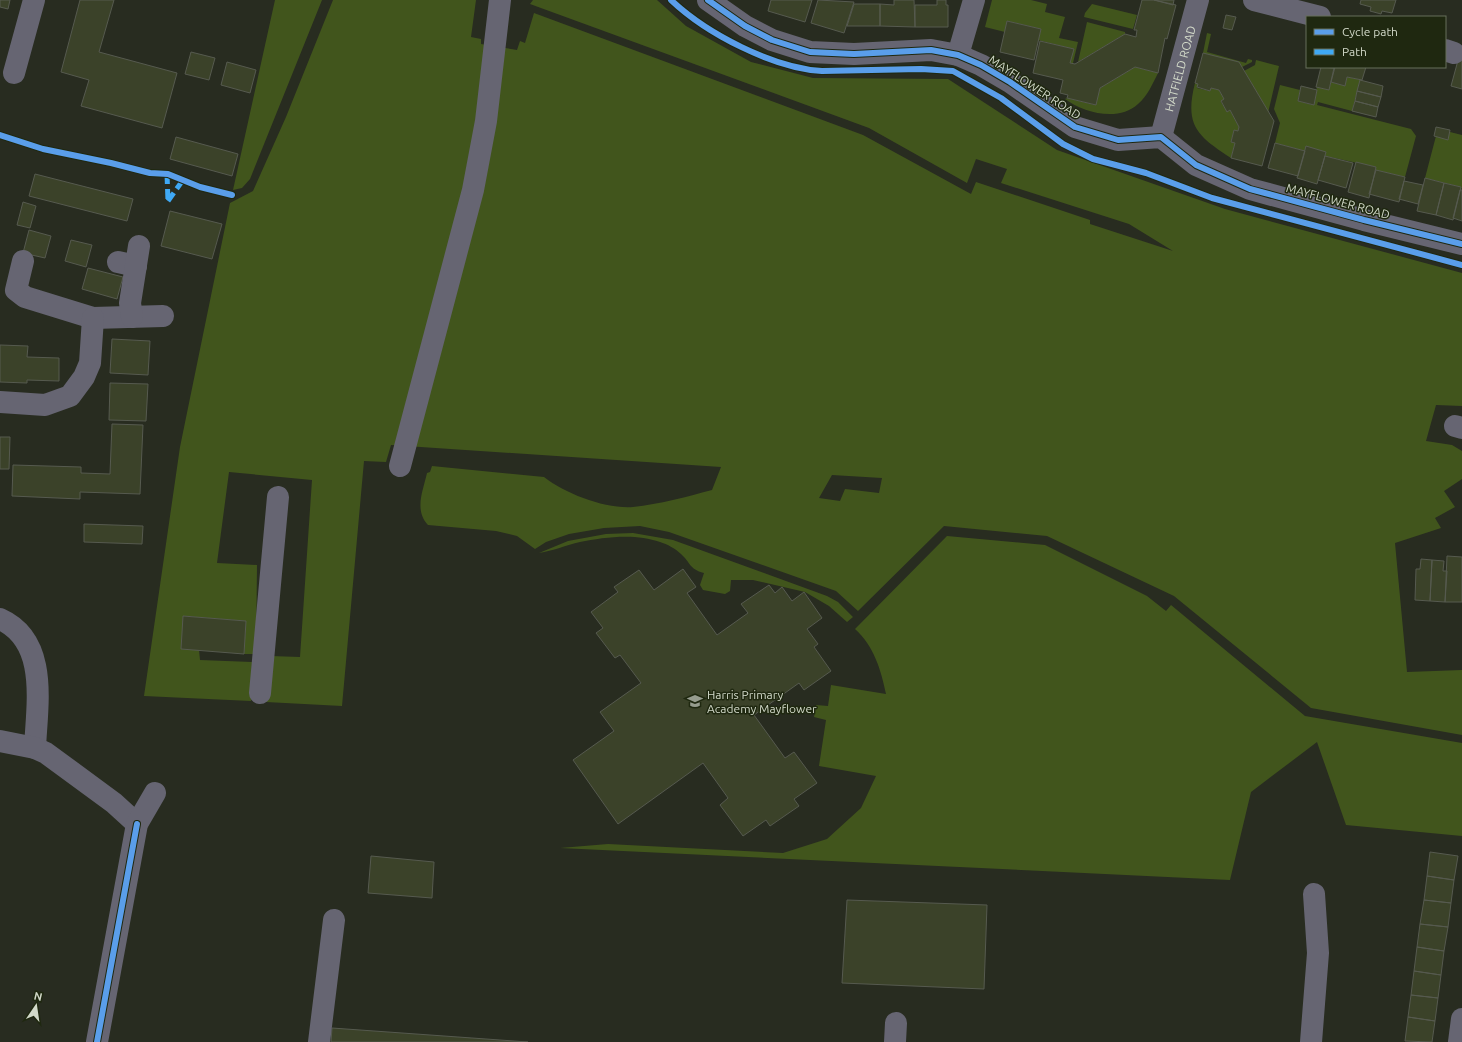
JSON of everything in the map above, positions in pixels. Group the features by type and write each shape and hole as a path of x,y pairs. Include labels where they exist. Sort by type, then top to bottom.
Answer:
{"street":[{"path":"400,466 472,190 486,121 500,0"},
{"name":"MAYFLOWER ROAD","path":"708,0 745,26 772,40 810,52 854,54 931,50 958,55 981,64 1075,127 1118,140 1161,137 1196,165 1250,189 1371,222 1462,244"},
{"path":"958,55 974,0"},
{"name":"HATFIELD ROAD","path":"1161,137 1198,0"},
{"path":"1254,0 1316,16"},
{"path":"14,73 33,3"},
{"path":"131,258 130,303 132,317"},
{"path":"23,261 16,290 25,297 93,318 163,316"},
{"path":"0,402 45,404 70,396 84,377 90,363 93,318"},
{"path":"260,694 278,497"},
{"path":"0,619 9,623 21,634 28,644 35,660 37,677 35,748"},
{"path":"0,741 35,748 57,761 93,786 137,824"},
{"path":"97,1042 137,824 155,793"},
{"path":"1311,1042 1318,953 1314,894"},
{"path":"319,1042 334,920"},
{"path":"1458,1042 1462,1019"}],"green space":[{"path":"275,0 322,0 250,179 242,188 233,190"},
{"path":"333,0 476,0 471,37 481,39 481,44 517,50 520,41 525,43 534,13 863,135 971,194 976,182 1090,220 1090,224 1173,251 1129,224 1001,183 1007,169 976,159 967,183 869,128 530,4 533,0 657,0 686,26 751,62 813,78 948,79 1057,150 1225,209 1462,273 1462,406 1436,405 1426,441 1452,445 1462,451 1462,479 1444,491 1455,507 1435,518 1441,528 1395,543 1407,672 1462,670 1462,735 1311,708 1174,596 1047,536 944,526 858,611 836,591 669,532 640,526 604,528 569,534 546,542 535,549 517,536 496,531 428,525 421,513 420,507 427,473 430,472 432,466 544,477 563,489 586,499 610,506 622,507 653,504 712,490 721,467 391,445 386,462 364,461 342,706 266,702 270,656 300,657 312,480 229,472 217,563 257,565 256,654 244,654 246,621 184,616 181,649 199,650 200,660 252,662 251,701 144,696 180,447 230,203 253,191 286,117","holes":["832,475 882,478 879,493 845,489 840,501 819,498"]},
{"path":"992,0 1031,0 1047,4 1045,12 1065,17 1059,38 1078,42 1073,63 1070,63 1073,49 1038,40 1041,29 1007,21 1005,32 985,27"},
{"path":"1092,4 1137,15 1133,29 1084,17 1085,13"},
{"path":"1087,22 1125,32 1125,34 1078,62"},
{"path":"1207,33 1211,34 1207,52 1246,63 1248,59 1252,60 1252,62 1242,67 1203,53"},
{"path":"1256,60 1279,66 1268,113 1244,71 1255,65"},
{"path":"1135,67 1158,73 1150,90 1144,98 1130,110 1121,113 1102,114 1082,108 1065,99 1067,98 1095,105 1100,88"},
{"path":"1347,77 1362,80 1360,81 1352,111 1318,102 1317,105 1411,129 1416,136 1405,177 1376,170 1376,167 1325,156 1326,152 1306,147 1305,151 1275,143 1280,123 1274,109 1280,85 1300,90 1298,101 1313,105 1317,87 1329,90 1331,82 1345,86"},
{"path":"1195,83 1198,84 1197,88 1210,91 1211,88 1219,90 1224,99 1221,102 1227,111 1230,110 1239,127 1238,131 1234,130 1231,142 1235,143 1231,158 1210,143 1196,128 1191,110"},
{"path":"1450,132 1462,135 1462,190 1461,187 1425,178 1436,136"},
{"path":"633,533 673,540 827,596 838,602 853,617 847,622 829,606 805,592 753,580 731,580 730,591 725,594 703,590 700,585 704,573 695,570 679,552 668,545 651,539 620,537 599,539 580,542 539,553 568,541 606,534"},
{"path":"947,536 1045,545 1147,596 1166,611 1171,605 1305,716 1462,743 1462,836 1346,825 1317,742 1251,792 1230,880 560,848 608,844 783,853 827,839 861,808 876,776 819,766 826,720 814,717 816,705 828,706 831,685 886,694 876,659 867,643 855,629"}],"building":[{"path":"0,0 10,0 8,9 0,7"},
{"path":"80,0 114,0 99,52 177,73 162,128 81,106 89,80 61,72"},
{"path":"771,0 812,0 805,22 768,11"},
{"path":"818,0 854,2 844,33 811,23"},
{"path":"894,0 914,0 915,27 880,26 880,4 894,5"},
{"path":"937,0 946,0 946,5 948,5 948,27 915,27 915,5 937,5"},
{"path":"1142,0 1154,0 1176,5 1167,39 1165,38 1158,73 1135,67 1100,88 1096,105 1067,98 1068,95 1060,93 1063,80 1033,73 1040,41 1074,49 1070,63 1075,64 1125,34 1136,37 1137,30 1134,30"},
{"path":"1154,0 1174,0 1173,5"},
{"path":"1361,0 1396,0 1392,13 1382,11 1381,14 1370,11 1371,7 1360,4"},
{"path":"854,4 880,4 880,26 847,26"},
{"path":"1226,15 1236,17 1232,30 1223,28"},
{"path":"1007,21 1041,29 1034,60 1000,52"},
{"path":"191,52 215,58 209,80 185,74"},
{"path":"1203,53 1239,62 1274,121 1262,166 1231,158 1235,143 1231,142 1234,130 1238,131 1239,127 1230,110 1227,112 1221,101 1224,99 1219,90 1211,88 1210,91 1197,87 1198,84 1195,83"},
{"path":"1460,53 1462,53 1462,89 1451,86"},
{"path":"227,62 256,70 250,93 221,85"},
{"path":"1321,68 1334,68 1329,90 1316,87"},
{"path":"1335,68 1366,68 1362,80 1347,77 1345,86 1331,82"},
{"path":"1360,80 1383,86 1381,97 1357,91"},
{"path":"1301,86 1317,90 1314,105 1298,101"},
{"path":"1357,91 1381,97 1378,107 1355,101"},
{"path":"1355,101 1378,107 1376,117 1352,111"},
{"path":"1436,127 1450,130 1448,140 1434,136"},
{"path":"176,137 238,154 232,176 170,159"},
{"path":"1275,143 1305,151 1298,176 1268,168"},
{"path":"1306,146 1326,152 1317,184 1297,178"},
{"path":"1325,156 1353,163 1346,188 1318,180"},
{"path":"1356,162 1376,167 1369,198 1348,192"},
{"path":"1376,170 1405,177 1399,202 1369,194"},
{"path":"35,174 133,199 127,221 29,196"},
{"path":"1425,178 1444,183 1436,215 1417,211"},
{"path":"1404,181 1423,185 1418,204 1399,199"},
{"path":"1444,183 1461,187 1453,220 1436,215"},
{"path":"1460,190 1462,190 1462,221 1453,218"},
{"path":"23,202 36,206 30,228 17,225"},
{"path":"170,211 222,224 212,259 161,246"},
{"path":"29,230 51,236 45,258 23,253"},
{"path":"71,240 92,245 86,267 65,261"},
{"path":"88,268 123,277 117,299 82,289"},
{"path":"112,339 150,341 148,375 110,373"},
{"path":"0,345 28,346 27,357 59,358 59,381 27,380 27,383 0,382"},
{"path":"110,383 148,384 146,421 109,420"},
{"path":"112,424 143,425 140,494 80,492 80,499 12,496 13,465 81,467 81,473 110,474"},
{"path":"0,437 10,437 9,469 0,469"},
{"path":"84,524 143,526 142,544 84,542"},
{"path":"1447,556 1462,557 1462,602 1445,602"},
{"path":"1421,559 1432,560 1430,601 1415,600 1416,569 1420,569"},
{"path":"1432,560 1444,561 1443,571 1447,571 1445,602 1430,601"},
{"name":"Harris Primary Academy Mayflower","path":"683,569 696,587 687,593 717,635 748,613 741,604 769,585 775,593 782,587 792,601 804,592 822,618 807,629 818,644 814,647 831,671 804,690 799,683 754,715 785,758 794,752 817,783 794,799 799,806 770,826 766,820 743,836 720,805 728,798 703,763 618,824 573,760 614,731 600,712 641,683 620,655 615,658 596,633 603,628 591,612 618,592 614,587 639,570 654,590"},
{"path":"183,616 246,621 244,654 181,649"},
{"path":"1430,852 1458,856 1454,880 1427,876"},
{"path":"371,856 434,862 432,898 368,893"},
{"path":"1427,876 1454,880 1451,903 1424,900"},
{"path":"847,900 987,905 984,989 842,983"},
{"path":"1424,900 1451,903 1448,927 1420,924"},
{"path":"1420,924 1448,927 1444,951 1417,947"},
{"path":"1417,947 1444,951 1441,975 1414,971"},
{"path":"1414,971 1441,975 1438,998 1411,995"},
{"path":"1411,995 1438,998 1435,1021 1408,1017"},
{"path":"1408,1017 1435,1021 1432,1042 1405,1041"},
{"path":"332,1028 528,1042 331,1042"}],"marked path":[{"path":"167,174 168,201"},
{"path":"168,201 183,180"}],"cycle path":[{"path":"671,0 686,13 722,37 762,56 783,63 822,71 921,69 953,71 1001,98 1063,144 1093,159 1146,173 1212,198 1462,265"},
{"path":"708,0 745,26 772,40 810,52 854,54 931,50 958,55 981,65 1010,82 1075,127 1118,140 1161,137 1196,165 1250,189 1364,220 1462,244"},
{"path":"0,135 43,149 111,163 150,173 168,174 200,187 232,195"},
{"path":"97,1042 137,824"}],"place":[{"name":"Harris Primary Academy Mayflower","path":"695,701"}]}
